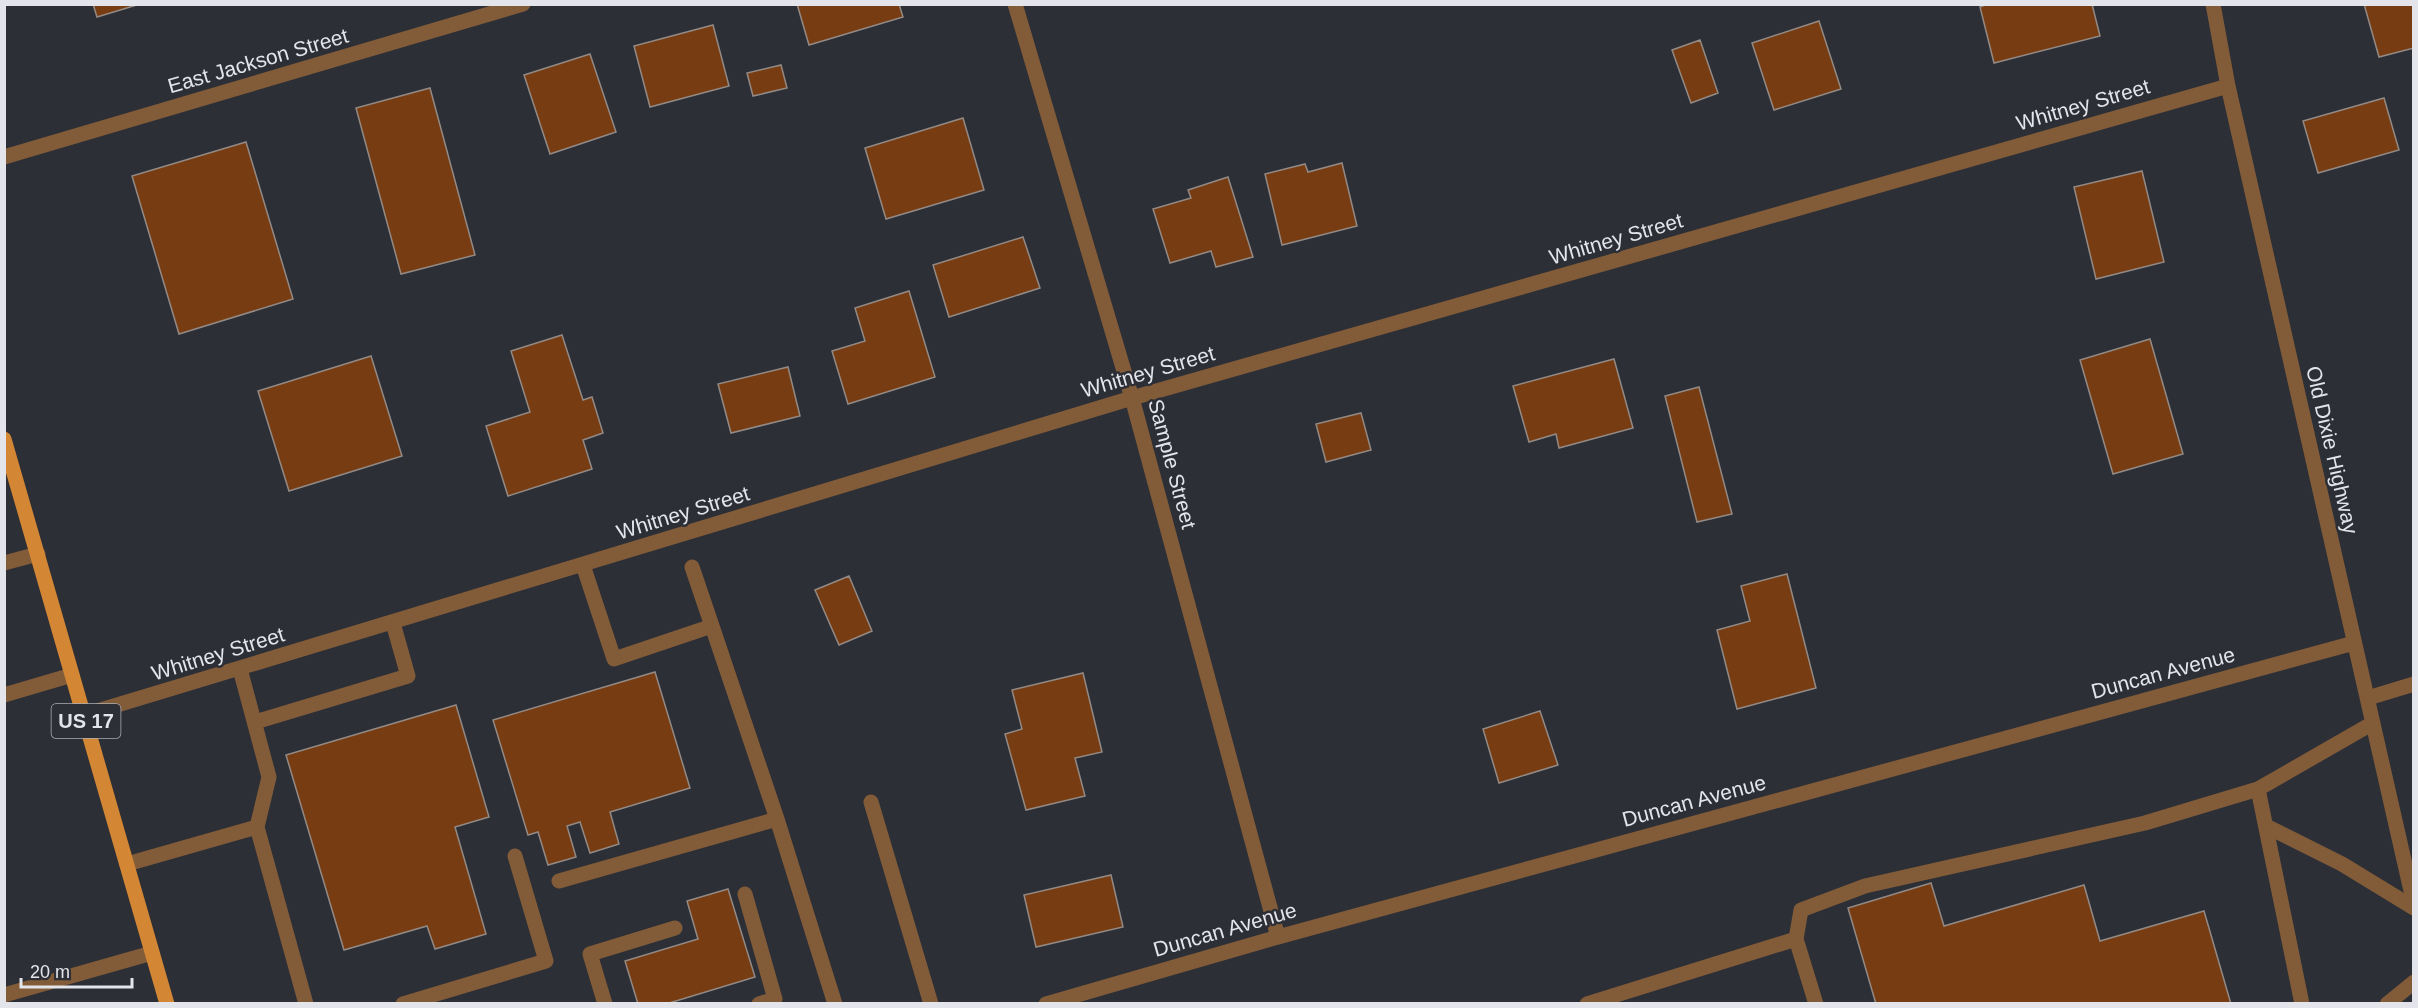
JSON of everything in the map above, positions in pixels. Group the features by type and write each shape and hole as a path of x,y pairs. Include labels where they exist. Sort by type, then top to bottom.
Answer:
{"main road":[{"name":"US 17","path":"4,439 7,459 38,554 167,1004"}],"street":[{"name":"East Jackson Street","path":"4,157 523,4"},
{"name":"Sample Street","path":"1015,4 1132,398 1278,937"},
{"name":"Old Dixie Highway","path":"2213,4 2228,86 2414,906"},
{"name":"Whitney Street","path":"84,715 1132,398 2228,86"},
{"path":"4,562 38,554"},
{"path":"583,565 614,659 712,626"},
{"path":"692,567 777,819 835,1004"},
{"path":"255,722 408,676 393,622"},
{"name":"Duncan Avenue","path":"1046,1004 1278,937 2354,643"},
{"path":"240,669 269,777 257,827 306,1004"},
{"path":"4,695 72,675"},
{"path":"2368,698 2414,684"},
{"path":"1816,1004 1796,939 1801,910 1865,886 2145,823 2258,789 2373,723"},
{"path":"2258,789 2268,827 2302,1004"},
{"path":"871,802 931,1004"},
{"path":"559,881 777,819"},
{"path":"127,864 257,827"},
{"path":"2268,827 2342,864 2414,906"},
{"path":"403,1004 546,961 514,856"},
{"path":"745,894 775,999 759,1004"},
{"path":"605,1004 590,954 675,928"},
{"path":"1587,1004 1796,939"},
{"path":"4,995 152,952"},
{"path":"2387,1004 2414,982"}],"building":[{"path":"93,4 140,4 97,17"},
{"path":"797,4 899,4 903,17 809,45"},
{"path":"1988,4 2092,4 2100,36 1994,63 1980,7"},
{"path":"2364,4 2414,4 2414,48 2379,57"},
{"path":"1819,21 1841,89 1774,110 1752,43"},
{"path":"713,25 729,86 650,107 634,46"},
{"path":"1700,40 1718,93 1691,103 1672,50"},
{"path":"590,54 616,132 550,154 524,75"},
{"path":"781,65 787,88 753,96 747,73"},
{"path":"430,88 475,255 401,274 356,108"},
{"path":"2384,98 2399,150 2318,173 2303,121"},
{"path":"963,118 984,190 886,219 865,148"},
{"path":"246,142 293,299 179,334 132,176"},
{"path":"1342,163 1357,226 1282,245 1265,174 1305,164 1308,172"},
{"path":"2142,171 2164,262 2096,279 2074,187"},
{"path":"1228,177 1253,257 1216,267 1211,251 1170,263 1153,209 1191,198 1188,190"},
{"path":"1023,237 1040,288 949,317 933,265"},
{"path":"909,291 935,377 848,404 832,351 865,341 855,308"},
{"path":"562,335 583,400 592,397 603,433 583,440 592,469 508,496 486,426 530,412 511,351"},
{"path":"2150,339 2183,454 2113,474 2080,360"},
{"path":"371,356 402,456 289,491 258,391"},
{"path":"1614,359 1633,428 1559,448 1556,434 1529,442 1513,386"},
{"path":"788,367 800,416 731,433 718,384"},
{"path":"1699,387 1732,514 1697,522 1665,396"},
{"path":"1361,413 1371,450 1326,462 1316,424"},
{"path":"1787,574 1816,688 1737,709 1717,630 1750,621 1741,586"},
{"path":"849,576 872,631 839,645 815,590"},
{"path":"655,672 690,788 610,812 619,844 590,853 580,822 567,826 576,857 548,865 538,832 528,835 493,720"},
{"path":"1083,673 1102,752 1075,758 1085,796 1026,810 1005,734 1022,729 1012,690"},
{"path":"456,705 489,817 455,827 486,934 435,949 427,926 344,950 286,755"},
{"path":"1540,711 1558,765 1499,783 1483,729"},
{"path":"1111,875 1123,927 1036,947 1024,895"},
{"path":"1931,883 1944,926 2084,885 2100,941 2204,911 2231,1004 1876,1004 1848,908"},
{"path":"728,889 755,977 666,1004 638,1004 625,961 698,939 687,901"}]}
